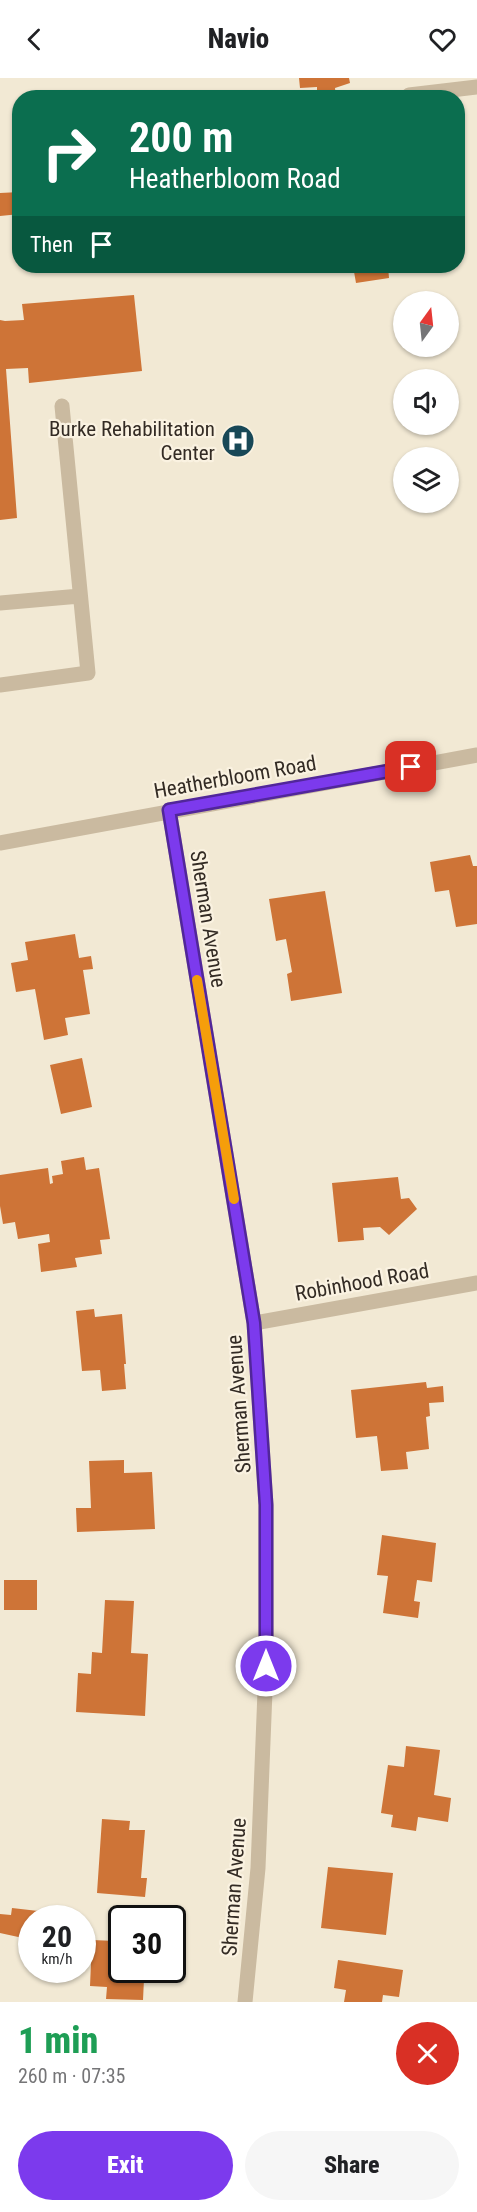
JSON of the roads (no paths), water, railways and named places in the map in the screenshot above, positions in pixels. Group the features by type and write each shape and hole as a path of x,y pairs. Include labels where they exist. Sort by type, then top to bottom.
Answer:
{"street":[{"path":"452,90 477,87"},
{"path":"0,686 87,673 62,405"},
{"path":"0,603 80,596"},
{"name":"Heatherbloom Road","path":"0,843 477,755"},
{"name":"Sherman Avenue","path":"169,810 254,1323 266,1505 266,1666 258,1868 246,2002"},
{"name":"Robinhood Road","path":"254,1323 477,1283"}],"place":[{"name":"Burke Rehabilitation Center","path":"238,441"}]}
